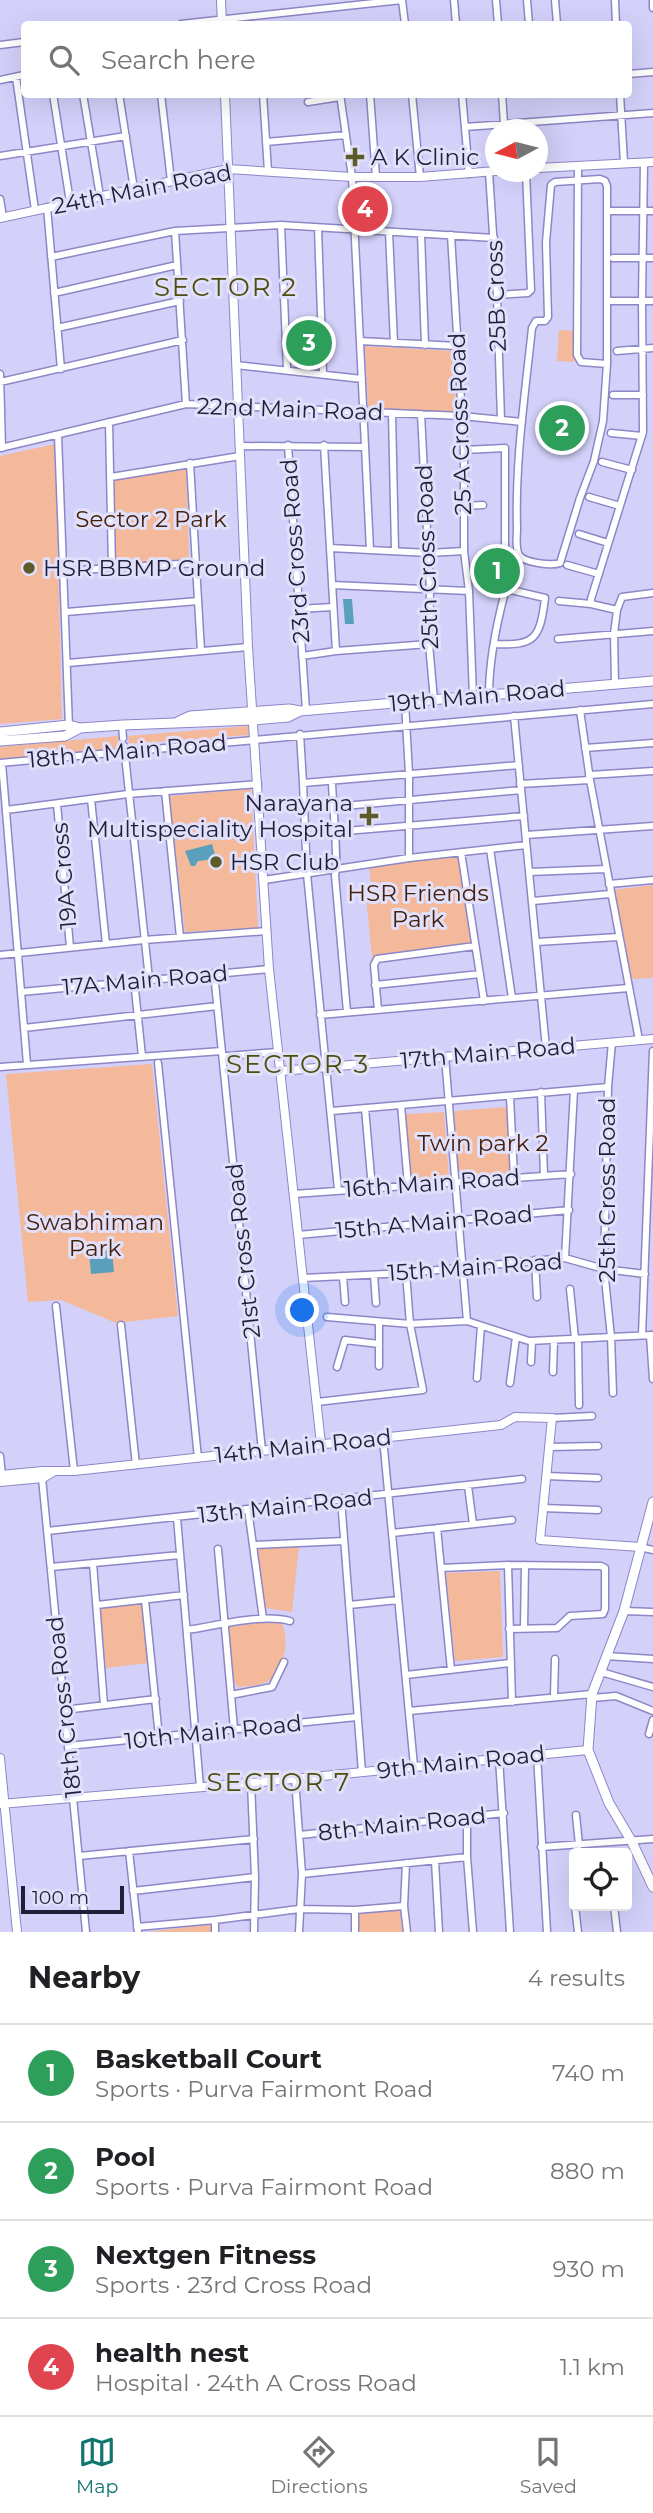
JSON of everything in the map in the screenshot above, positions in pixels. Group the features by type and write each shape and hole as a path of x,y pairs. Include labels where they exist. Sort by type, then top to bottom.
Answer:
{"main road":[{"name":"19th Main Road","path":"0,732 178,721 192,724 289,709 303,711 653,681"},
{"name":"19th Main Road","path":"0,741 70,729"},
{"path":"652,1882 609,1803 588,1750 592,1696 624,1611 653,1502"}],"street":[{"path":"221,0 222,21"},
{"path":"228,21 402,0 405,21"},
{"path":"454,0 456,21"},
{"path":"496,0 498,21"},
{"path":"527,0 528,21"},
{"path":"555,0 557,21"},
{"path":"615,0 616,21"},
{"path":"653,0 653,8"},
{"path":"261,15 261,21"},
{"path":"0,45 21,42"},
{"path":"632,74 653,72"},
{"path":"0,80 21,76"},
{"path":"16,77 35,210"},
{"path":"54,98 70,202"},
{"path":"84,98 100,196"},
{"path":"120,98 134,189"},
{"path":"161,98 171,181"},
{"path":"225,98 248,647 269,969 321,1444"},
{"path":"263,98 268,171"},
{"path":"308,102 329,98"},
{"path":"340,98 352,177 370,550"},
{"path":"370,98 376,177"},
{"path":"412,98 420,177"},
{"path":"462,98 469,174"},
{"path":"502,98 504,119"},
{"path":"620,98 624,163"},
{"path":"548,121 653,113"},
{"path":"465,127 485,125"},
{"path":"266,142 346,135"},
{"path":"0,156 126,136"},
{"path":"548,167 649,162 644,211 642,436 591,604"},
{"path":"578,166 577,355 581,362 607,364"},
{"name":"24th Main Road","path":"1,218 228,169 352,177 420,177 485,173"},
{"path":"605,181 607,364 603,421 594,461 560,563 556,565 524,559 519,555 517,547 516,501 533,325 536,321 545,321 547,318 547,289 546,242 550,189 555,182 605,181"},
{"name":"25B Cross","path":"492,182 500,420"},
{"path":"526,182 531,290"},
{"path":"0,199 1,218"},
{"path":"47,207 61,369"},
{"path":"610,211 653,211"},
{"path":"281,225 287,369"},
{"path":"51,257 175,231 281,225 494,238"},
{"path":"318,228 323,373"},
{"path":"175,231 186,404"},
{"path":"389,232 394,343"},
{"path":"421,234 425,345"},
{"name":"25 A Cross Road","path":"451,236 464,450 464,551 469,591 474,696"},
{"path":"612,258 653,258"},
{"path":"54,293 177,265"},
{"path":"497,295 547,289"},
{"path":"57,328 180,301"},
{"path":"610,301 653,301"},
{"path":"0,382 183,340"},
{"path":"360,341 457,346"},
{"path":"617,351 653,348"},
{"path":"236,365 362,379"},
{"path":"0,373 1,448"},
{"path":"613,395 643,395"},
{"name":"22nd Main Road","path":"1,448 186,404 462,416 522,422"},
{"path":"392,413 395,550"},
{"name":"25th Cross Road","path":"421,414 429,553 429,644 434,700"},
{"path":"108,422 112,568"},
{"path":"611,433 642,436"},
{"path":"58,435 70,729"},
{"name":"23rd Cross Road","path":"288,445 303,711"},
{"path":"324,445 336,651"},
{"name":"22nd Main Road","path":"240,446 365,447"},
{"path":"464,450 505,448 505,561"},
{"path":"111,477 240,456"},
{"path":"602,462 632,470"},
{"path":"190,463 201,651"},
{"path":"589,497 620,506"},
{"path":"464,506 483,505"},
{"path":"579,534 608,543"},
{"path":"330,548 429,553 464,551"},
{"path":"64,571 196,563"},
{"path":"567,565 599,574"},
{"path":"332,585 469,591"},
{"path":"489,695 489,669 494,643 505,592 511,590 545,598 538,632 534,637 520,645 494,643"},
{"path":"615,684 614,634 617,610 622,597 653,593"},
{"path":"66,612 198,601"},
{"path":"559,601 617,610"},
{"path":"298,608 333,607"},
{"path":"558,639 653,631"},
{"path":"302,656 429,644"},
{"path":"68,663 248,647"},
{"path":"472,665 489,669"},
{"path":"405,702 409,774 408,858"},
{"name":"18th A Main Road","path":"1,763 124,749 255,740 653,704"},
{"path":"580,710 589,777 639,1040"},
{"path":"514,716 546,1048"},
{"path":"122,725 123,738"},
{"path":"300,734 307,874 338,1190"},
{"path":"585,748 653,743"},
{"path":"124,749 149,979"},
{"path":"1,763 27,1064"},
{"path":"303,783 519,765"},
{"path":"333,807 653,771"},
{"path":"332,781 338,869 335,875 347,1012"},
{"path":"6,810 128,794 258,784"},
{"path":"165,792 180,937"},
{"path":"91,799 106,944"},
{"name":"19A Cross","path":"57,804 70,947"},
{"path":"334,832 524,816"},
{"path":"526,835 653,826"},
{"path":"264,880 408,858 526,845"},
{"path":"491,849 512,999"},
{"path":"461,852 484,1001"},
{"path":"529,872 606,869"},
{"path":"609,884 653,880"},
{"path":"533,901 610,894"},
{"path":"0,956 144,940 267,931"},
{"path":"537,942 618,937"},
{"path":"378,1010 374,965 380,958 475,946"},
{"name":"17A Main Road","path":"21,992 269,969"},
{"name":"21st Cross Road","path":"214,973 262,1451"},
{"path":"375,985 480,974"},
{"path":"134,980 142,1056"},
{"path":"320,1015 628,988"},
{"path":"24,1028 217,1006"},
{"name":"17th Main Road","path":"281,1071 653,1039"},
{"name":"25th Cross Road","path":"612,1042 608,1087 604,1269 613,1393"},
{"path":"653,1051 645,1275 653,1379"},
{"path":"0,1067 142,1056 278,1052"},
{"path":"445,1057 467,1321"},
{"path":"158,1063 198,1458"},
{"path":"332,1111 608,1087"},
{"path":"565,1258 574,1090"},
{"path":"541,1092 544,1175"},
{"path":"510,1097 514,1177"},
{"path":"401,1105 408,1185"},
{"path":"365,1108 372,1188"},
{"name":"16th Main Road","path":"294,1194 571,1174"},
{"name":"15th A Main Road","path":"298,1235 569,1210"},
{"name":"15th Main Road","path":"303,1279 406,1273 565,1258 604,1269 645,1275"},
{"path":"535,1260 537,1297"},
{"path":"317,1402 423,1390 410,1324 406,1273"},
{"path":"374,1275 376,1303"},
{"path":"343,1276 345,1302"},
{"path":"570,1289 577,1339 579,1405"},
{"path":"56,1306 74,1471"},
{"path":"327,1317 410,1324 467,1321 532,1341 649,1335"},
{"path":"379,1322 379,1366"},
{"path":"121,1325 136,1465"},
{"path":"477,1378 481,1326"},
{"path":"510,1383 516,1337"},
{"path":"337,1367 345,1340 379,1344"},
{"path":"553,1371 554,1340"},
{"path":"531,1362 532,1341"},
{"name":"14th Main Road","path":"1,1477 43,1471 136,1465 501,1424 515,1416 552,1418"},
{"path":"592,1416 552,1418 540,1540 653,1550"},
{"path":"383,1437 414,1766"},
{"path":"549,1447 598,1446"},
{"path":"0,1456 1,1477"},
{"name":"14th Main Road","path":"1,1477 42,1480 53,1472"},
{"path":"546,1476 598,1478"},
{"name":"13th Main Road","path":"47,1531 522,1479"},
{"name":"18th Cross Road","path":"42,1480 86,1932"},
{"path":"468,1486 473,1524"},
{"path":"341,1499 362,1772"},
{"path":"543,1508 598,1510"},
{"path":"248,1510 263,1619"},
{"path":"177,1518 200,1787"},
{"path":"392,1533 512,1520"},
{"path":"437,1528 451,1670"},
{"path":"253,1545 344,1541"},
{"path":"218,1549 234,1729"},
{"path":"51,1567 180,1555"},
{"path":"93,1563 104,1705"},
{"path":"441,1568 508,1565 601,1566 606,1572 603,1614 570,1616 557,1628 509,1629"},
{"path":"508,1565 512,1702"},
{"path":"524,1628 525,1565"},
{"path":"97,1605 184,1595"},
{"path":"145,1600 159,1737"},
{"path":"349,1605 398,1600"},
{"path":"624,1611 653,1612"},
{"path":"187,1630 263,1619 280,1618 289,1621"},
{"path":"606,1656 653,1659"},
{"path":"554,1697 555,1659"},
{"path":"231,1695 272,1687 285,1662"},
{"path":"406,1675 510,1663"},
{"path":"601,1672 653,1687"},
{"path":"409,1711 554,1697 592,1696 615,1696 653,1711"},
{"path":"64,1710 156,1699"},
{"name":"10th Main Road","path":"68,1746 357,1717"},
{"path":"649,1734 653,1720"},
{"name":"9th Main Road","path":"2,1804 588,1750"},
{"path":"537,1754 547,1932"},
{"path":"0,1758 2,1804 17,1932"},
{"path":"499,1758 510,1932"},
{"path":"295,1779 302,1874 299,1932"},
{"path":"251,1783 255,1877 254,1932"},
{"name":"8th Main Road","path":"300,1835 504,1813"},
{"path":"576,1815 579,1845"},
{"path":"467,1817 473,1932"},
{"path":"79,1856 254,1839"},
{"path":"541,1847 653,1839"},
{"path":"129,1851 138,1929 299,1909 355,1910 404,1906"},
{"path":"302,1874 467,1857"},
{"path":"435,1861 439,1932"},
{"path":"406,1863 404,1906 407,1932"},
{"path":"133,1891 255,1877"},
{"path":"355,1910 355,1932"},
{"path":"576,1911 578,1932"},
{"path":"615,1911 617,1932"},
{"path":"215,1920 215,1932"}],"green space":[{"path":"559,330 577,331 574,362 557,361"},
{"path":"365,346 454,351 456,414 368,408"},
{"name":"HSR BBMP Ground","path":"55,444 62,719 0,724 0,456"},
{"name":"Sector 2 Park","path":"186,467 189,560 116,564 114,478"},
{"path":"473,564 522,567 521,581 472,575"},
{"path":"248,726 249,735 129,744 128,736"},
{"path":"118,736 119,748 0,759 0,747"},
{"name":"HSR Club","path":"251,789 258,928 185,932 169,796"},
{"name":"HSR Friends Park","path":"459,855 473,949 372,957 365,886 371,882 369,867"},
{"path":"653,885 653,978 632,979 613,890"},
{"name":"Swabhiman Park","path":"152,1064 178,1316 116,1323 61,1300 28,1302 6,1074"},
{"name":"Twin park 2","path":"507,1107 512,1175 459,1179 454,1111"},
{"path":"444,1112 449,1179 410,1181 405,1114"},
{"path":"299,1546 292,1612 266,1608 256,1548"},
{"path":"500,1571 503,1657 455,1661 446,1573"},
{"path":"142,1604 148,1663 106,1668 100,1608"},
{"path":"280,1620 286,1642 283,1659 276,1674 264,1683 238,1687 233,1680 229,1627"},
{"path":"400,1909 402,1932 359,1932 359,1913"},
{"path":"212,1924 212,1932 147,1932"}],"water":[{"path":"554,417 571,418 570,440 553,439"},
{"path":"343,599 352,599 354,624 345,624"},
{"path":"212,844 216,859 198,861 195,866 191,866 185,851"},
{"path":"112,1250 114,1272 91,1274 89,1252"}],"place":[{"name":"A K Clinic","path":"355,157"},
{"name":"health nest","path":"365,209"},
{"name":"Nextgen Fitness","path":"309,343"},
{"name":"Pool","path":"562,428"},
{"name":"HSR BBMP Ground","path":"29,568"},
{"name":"Basketball Court","path":"497,571"},
{"name":"Narayana Multispeciality Hospital","path":"369,816"},
{"name":"HSR Club","path":"216,862"}],"district":[{"name":"SECTOR 2","path":"226,287"},
{"name":"SECTOR 3","path":"298,1064"},
{"name":"SECTOR 7","path":"279,1782"}]}
